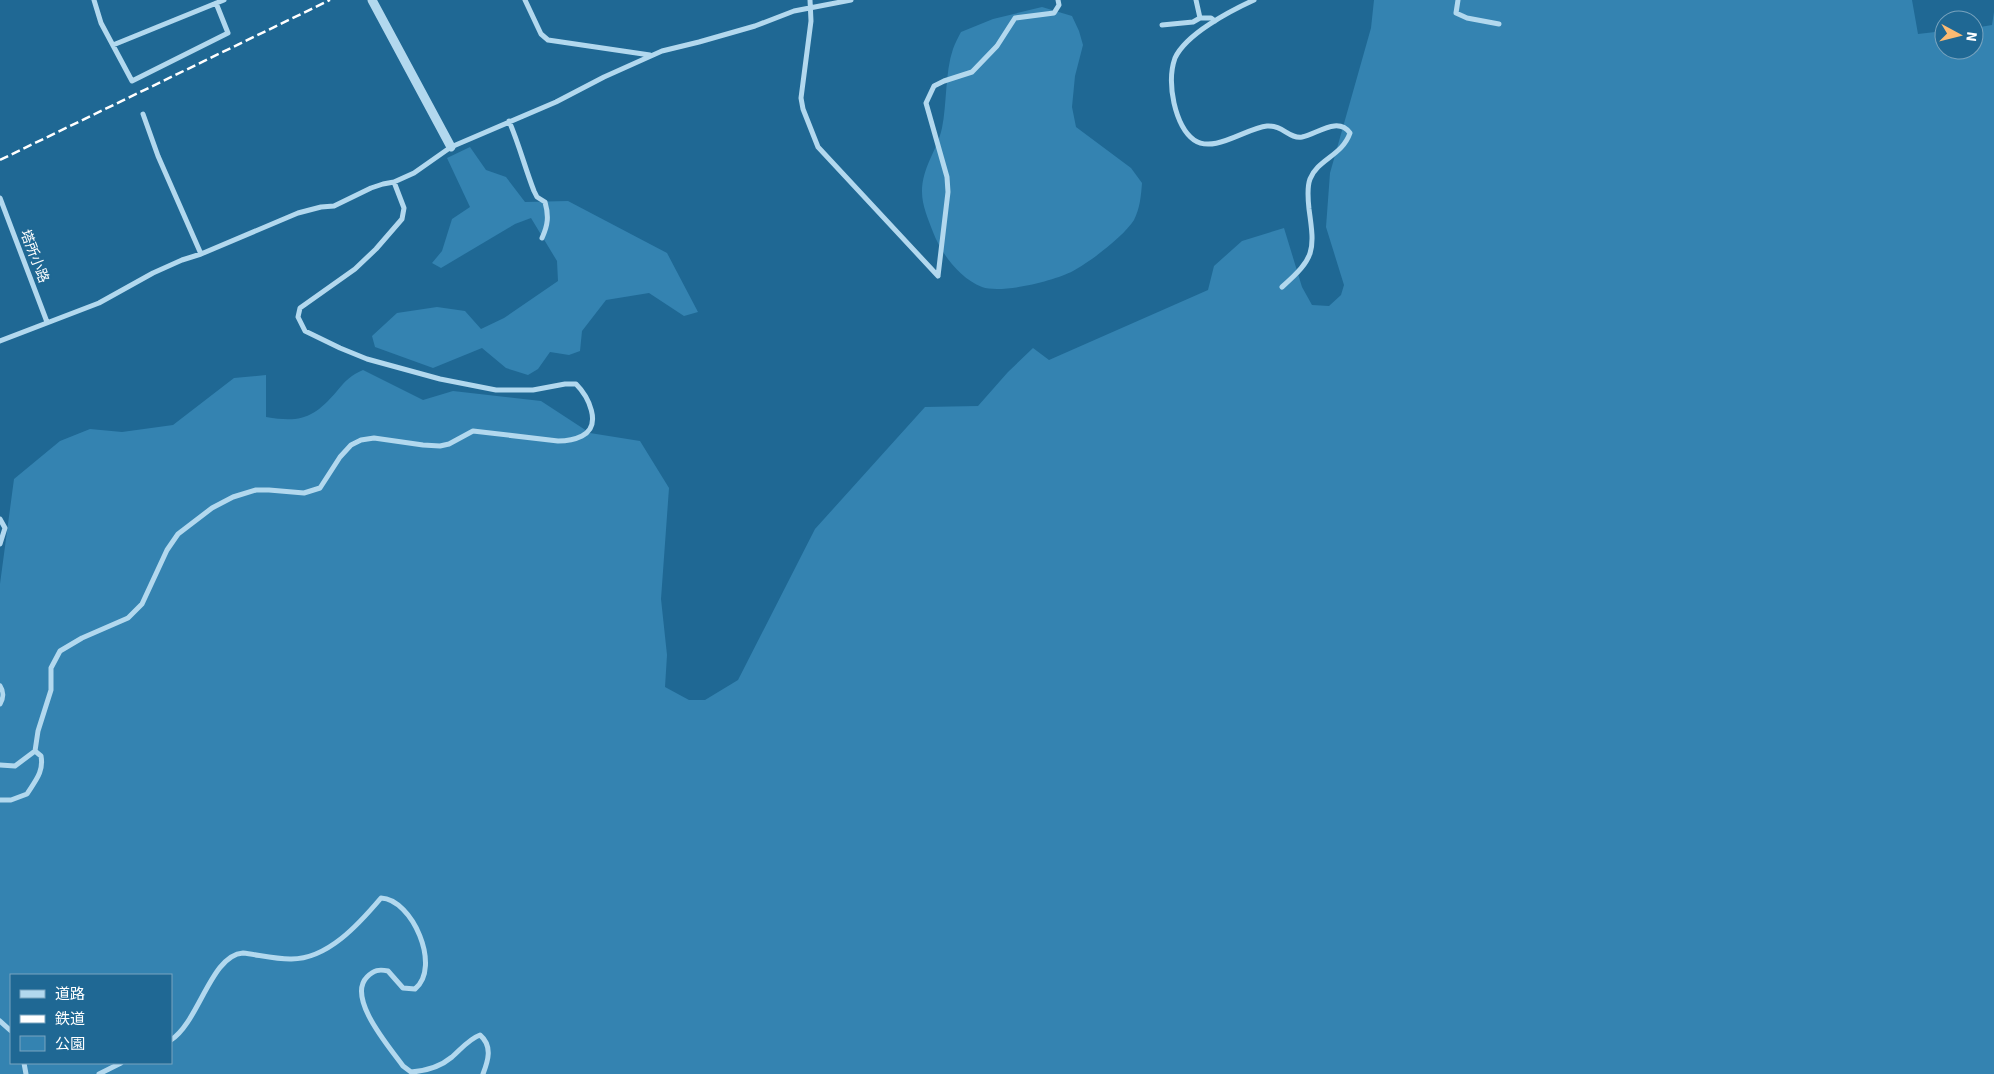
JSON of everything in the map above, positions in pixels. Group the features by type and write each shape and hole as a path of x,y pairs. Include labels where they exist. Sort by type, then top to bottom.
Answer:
{"street":[{"path":"94,0 101,23 132,81 228,33 216,3"},
{"path":"113,45 224,0"},
{"path":"372,0 451,147"},
{"path":"525,0 541,34 548,40 650,55"},
{"path":"810,0 811,8 801,98 803,109 818,148 938,276 948,192 947,177 926,103 934,86 972,72 997,46 1016,18 1054,13 1059,5 1058,0"},
{"path":"0,341 99,303 154,273 298,213 334,206 377,186 394,182 414,173 451,147 556,102 662,50 755,26 794,11 851,0"},
{"path":"1196,0 1200,18"},
{"path":"1458,0 1456,13 1467,18 1499,24"},
{"path":"1250,1 1215,21 1182,48 1172,68 1173,97 1177,115 1194,140 1211,144 1266,126 1280,127 1292,136 1301,137 1336,125 1346,128 1350,133 1346,143 1319,166 1310,179 1308,200 1313,240 1312,254 1298,273 1282,287"},
{"path":"1162,26 1192,22 1200,18 1215,21"},
{"path":"143,114 158,156 201,254"},
{"path":"509,121 518,141 519,150 534,191 537,197 545,202 549,214 547,228 542,238"},
{"path":"0,765 15,766 35,751 38,731 51,690 50,668 60,651 82,638 128,618 142,604 167,550 178,534 212,508 233,497 256,490 304,493 320,488 340,457 351,445 361,440 374,438 440,446 449,444 473,431 558,442 583,436 589,430 593,414 583,391 576,384 565,384 533,390 496,390 440,379 367,360 305,330 298,317 300,308 356,269 402,219 404,208 394,182"},
{"name":"塔所小路","path":"0,198 47,322"},
{"path":"0,519 5,528 0,544"},
{"path":"0,686 3,691 3,698 0,704"},
{"path":"0,800 11,800 27,794 41,772 43,764 41,756 35,751"},
{"path":"172,1039 178,1036 194,1014 218,970 229,957 244,953 291,959 308,956 343,938 364,919 380,898 386,898 399,904 420,933 425,948 424,978 416,989 403,988 388,971 378,969 364,980 362,987 363,1003 368,1015 403,1066 411,1072 427,1071 450,1059 468,1042 480,1035 485,1039 488,1047 488,1060 483,1074"},
{"path":"0,1021 10,1030"},
{"path":"99,1074 120,1064"}],"green space":[{"path":"1374,0 1912,0 1918,34 1934,32 1934,60 1984,60 1984,26 1992,25 1994,12 1994,1074 0,1074 0,584 14,479 60,441 90,429 122,432 173,425 234,378 266,375 266,417 278,419 298,419 314,413 348,379 363,370 423,400 453,391 541,401 590,433 640,441 669,488 661,599 667,655 665,687 689,700 705,700 738,680 815,529 925,407 978,406 1008,372 1033,348 1049,360 1208,290 1214,266 1242,241 1284,228 1302,287 1312,305 1329,306 1341,295 1344,285 1326,227 1330,173 1371,28"},
{"path":"1042,7 1072,16 1083,45 1075,76 1072,107 1076,127 1131,168 1142,183 1141,197 1134,220 1123,233 1080,267 1054,279 1015,288 991,289 974,283 958,271 936,240 923,202 924,175 940,136 945,109 950,58 961,32 993,19"},
{"path":"470,147 486,170 506,177 525,202 568,201 667,253 698,312 684,316 649,293 606,300 582,331 580,351 569,355 550,352 538,369 528,375 506,368 482,348 433,368 375,347 372,336 397,313 437,307 465,311 481,329 504,318 558,281 557,261 531,218 515,224 441,268 432,263 442,251 452,219 470,207 447,158"}],"railway":[{"path":"0,160 330,0"}]}
